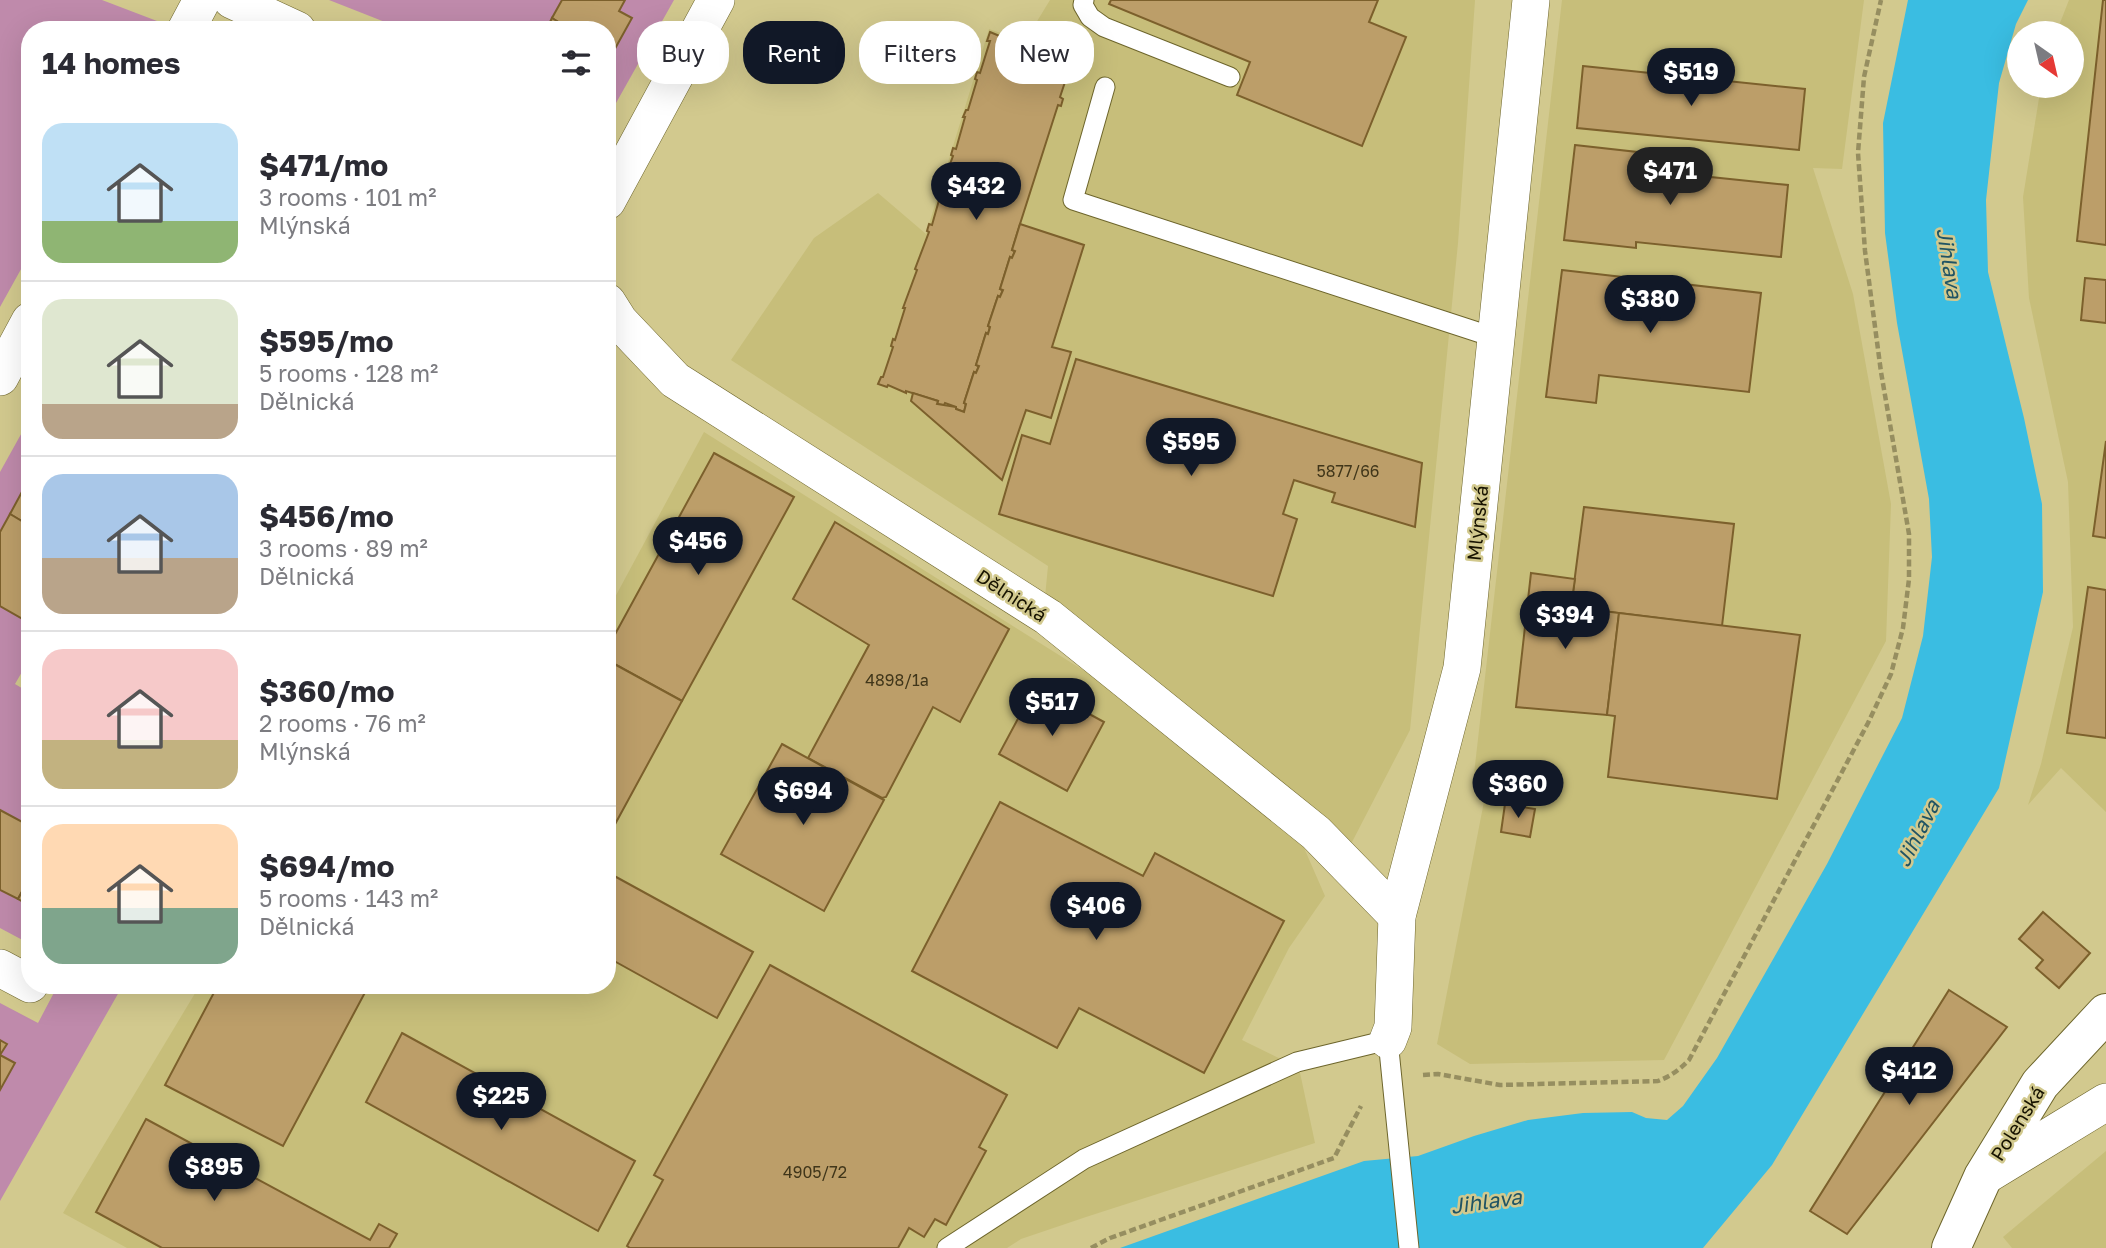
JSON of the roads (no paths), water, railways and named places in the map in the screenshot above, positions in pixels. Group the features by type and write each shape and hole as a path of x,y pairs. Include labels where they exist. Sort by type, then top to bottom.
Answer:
{"street":[{"path":"191,21 202,0"},
{"path":"232,0 278,21"},
{"path":"616,184 716,0"},
{"name":"Mlýnská","path":"1388,1040 1393,1027 1398,916 1462,668 1531,0"},
{"name":"Dělnická","path":"616,316 675,380 1048,617 1316,833 1398,916"},
{"path":"0,377 21,338"},
{"path":"0,968 21,979"},
{"name":"Polenská","path":"1951,1248 1983,1177 2039,1084 2106,1013"},
{"path":"1983,1177 2106,1102"}],"lane":[{"path":"1084,0 1083,5 1090,17 1104,27 1230,77"},
{"path":"1105,87 1073,200 1496,338"},
{"path":"947,1248 1084,1159 1297,1062 1388,1040 1409,1248"}],"water":[{"name":"Jihlava","path":"1908,0 2028,0 2018,21 2007,21 2007,55 1999,83 1986,200 1988,272 2042,504 2043,592 1999,788 1772,1165 1703,1248 1120,1248 1364,1161 1418,1156 1528,1120 1583,1113 1632,1112 1646,1118 1667,1120 1683,1106 1717,1058 1827,864 1902,718 1923,636 1932,557 1929,499 1897,323 1885,233 1883,123"}]}
